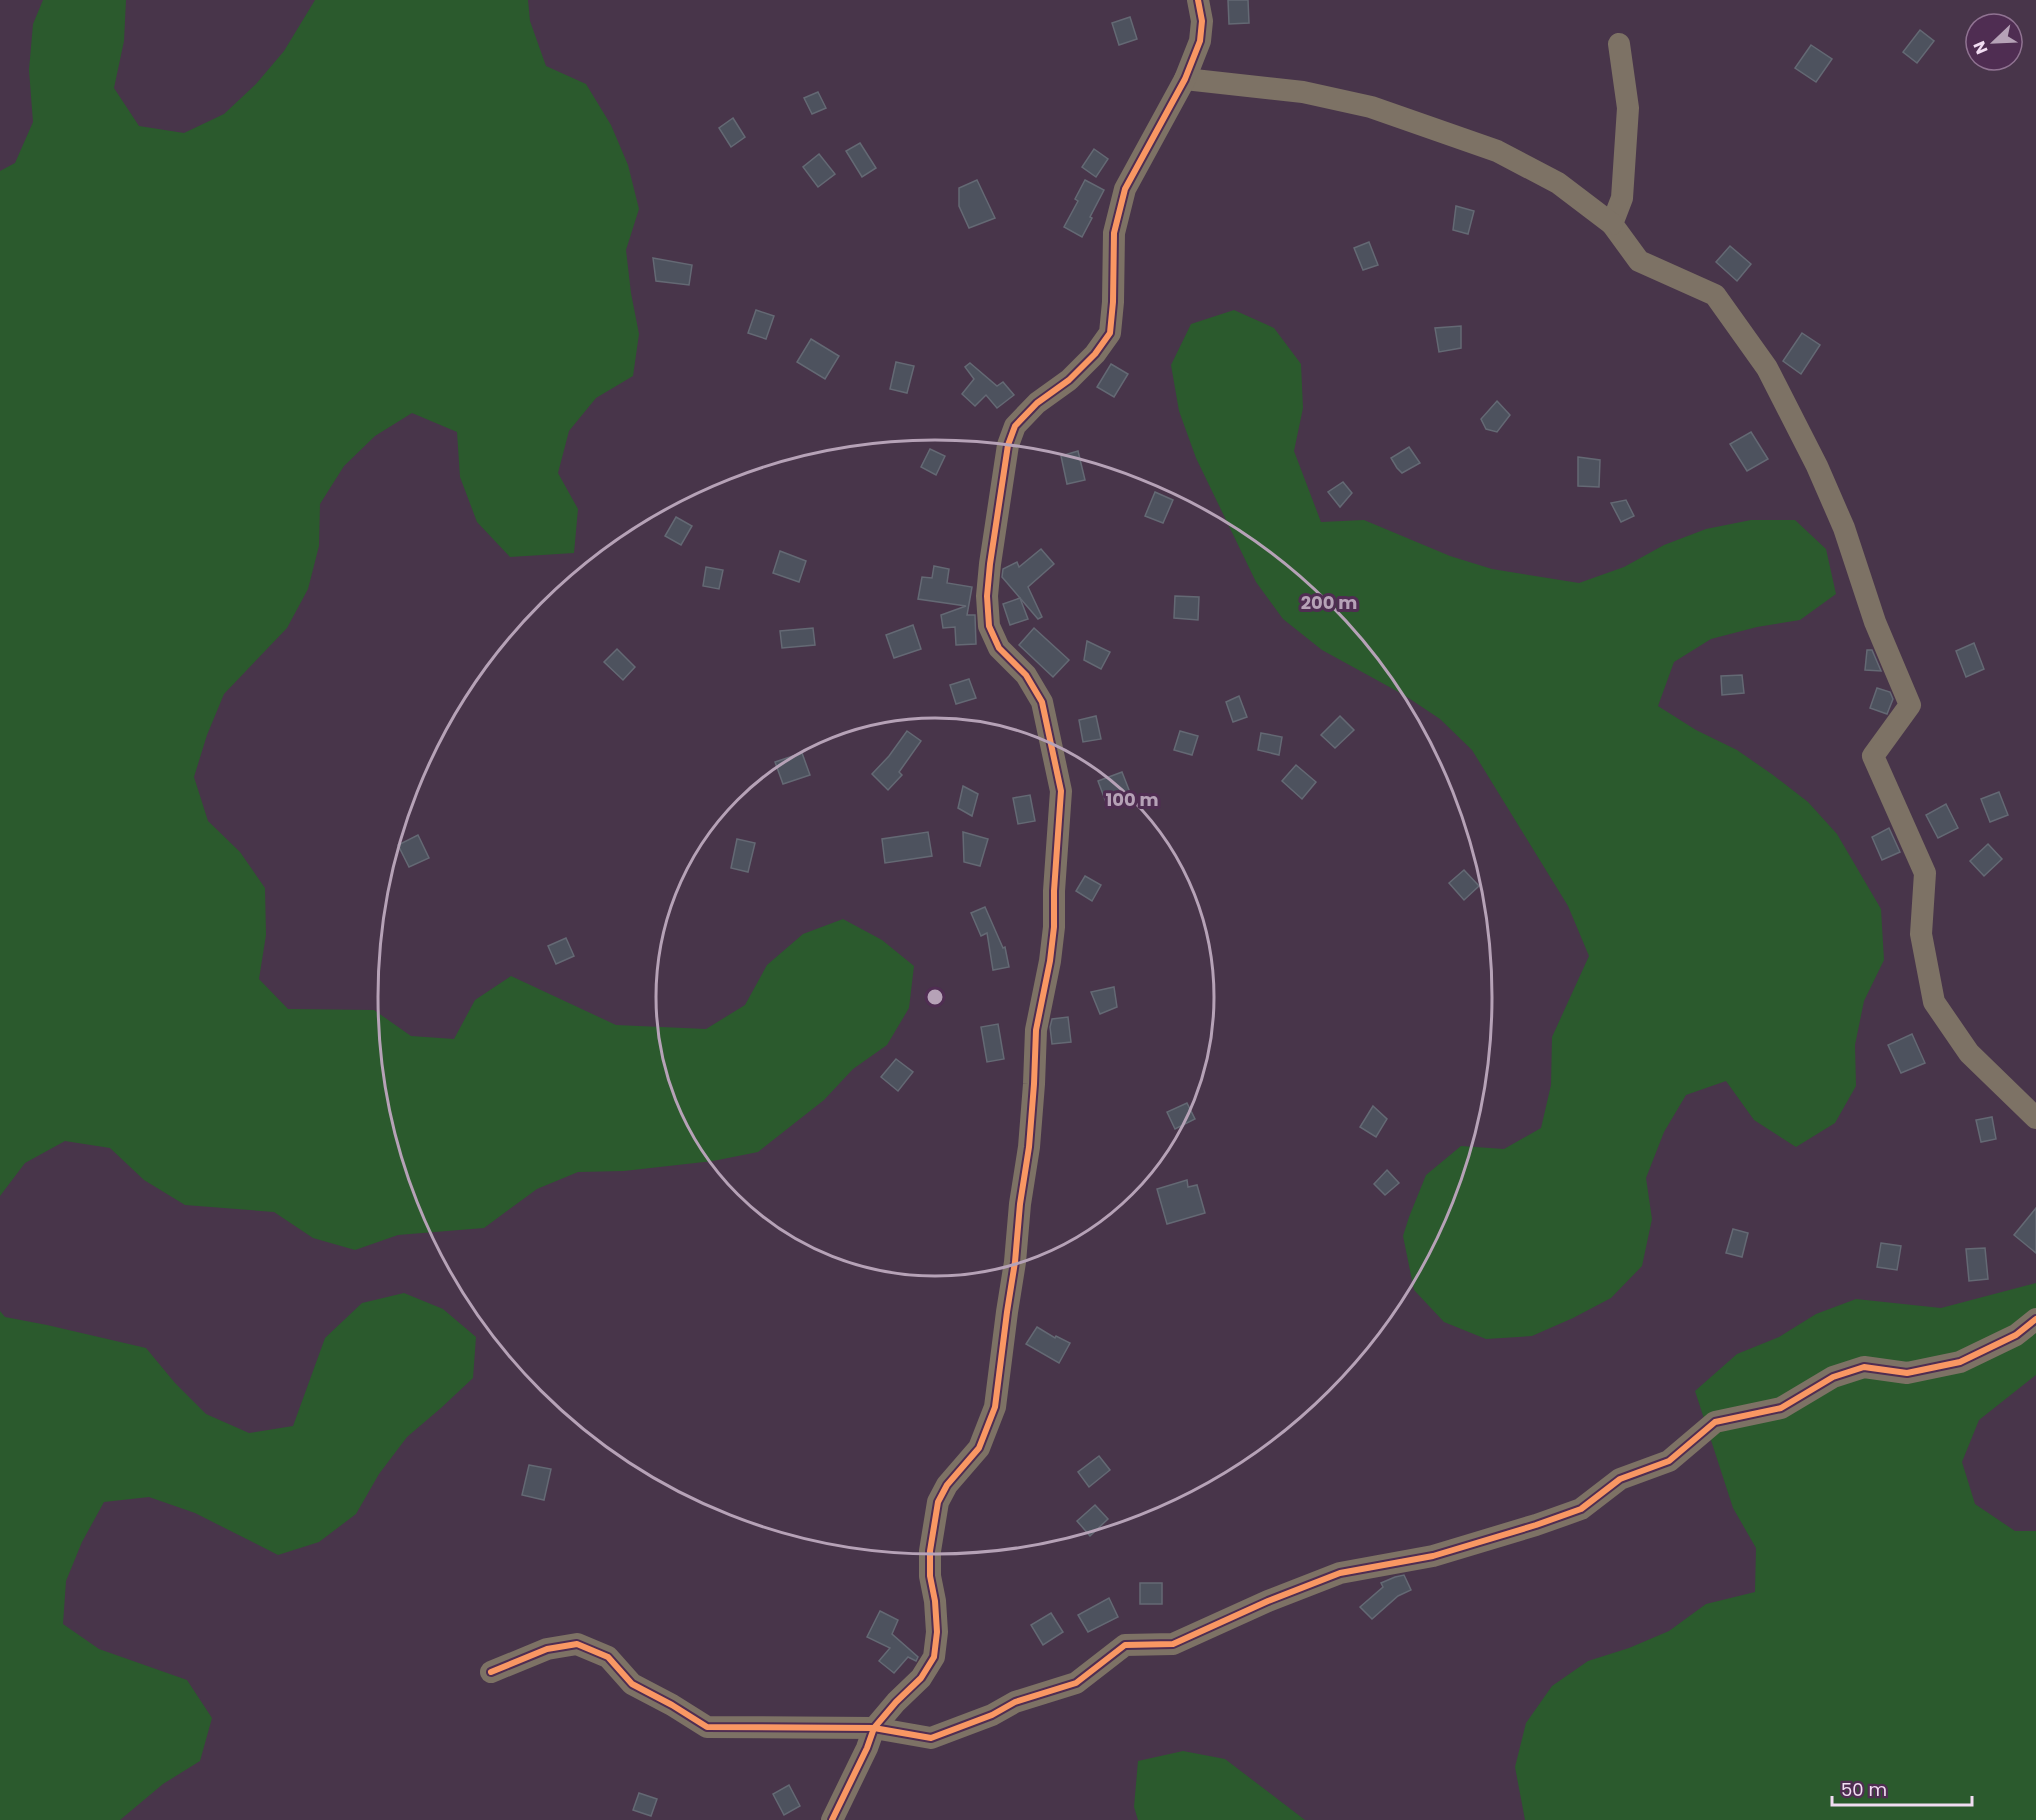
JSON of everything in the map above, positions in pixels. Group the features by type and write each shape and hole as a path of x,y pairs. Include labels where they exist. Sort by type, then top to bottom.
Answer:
{"street":[{"path":"832,1820 867,1748 874,1728 921,1678 934,1657 937,1632 935,1601 930,1576 930,1551 938,1502 947,1485 980,1448 995,1407 1029,1147 1036,1030 1050,961 1054,927 1054,891 1061,791 1054,748 1042,702 1026,675 999,648 989,626 987,596 990,564 1008,445 1015,426 1037,403 1069,380 1089,361 1110,333 1114,233 1125,189 1185,79 1200,41 1202,21 1198,0"},
{"path":"1612,224 1622,198 1628,108 1619,44"},
{"path":"1185,79 1304,92 1371,107 1497,151 1558,183 1612,224 1639,261 1715,295 1767,368 1817,466 1844,528 1875,622 1910,705 1873,756 1925,873 1921,934 1934,1002 1969,1053 2036,1118"},
{"path":"491,1672 547,1649 577,1644 608,1657 632,1684 707,1727 874,1728 931,1738 992,1715 1015,1702 1076,1683 1125,1646 1173,1644 1268,1601 1340,1573 1433,1556 1581,1509 1620,1479 1669,1461 1715,1422 1781,1408 1833,1377 1864,1367 1907,1373 1959,1362 2016,1335 2036,1319"}],"green space":[{"path":"43,0 126,0 124,41 114,88 139,126 184,133 224,114 256,84 284,51 315,0 528,0 530,21 546,66 586,84 611,125 628,165 639,209 626,250 639,334 633,376 596,398 569,431 558,473 578,509 574,553 510,557 477,522 460,477 457,432 412,413 375,436 344,466 320,504 319,546 308,589 287,628 224,694 207,735 194,777 208,821 240,852 265,888 266,935 259,979 288,1009 374,1010 411,1036 454,1039 475,1000 511,976 616,1025 706,1029 745,1005 767,965 803,934 843,919 882,940 914,966 909,1008 887,1045 853,1069 824,1100 758,1152 713,1161 624,1171 578,1172 537,1189 484,1228 398,1235 355,1250 313,1238 274,1212 185,1205 144,1180 110,1148 65,1141 25,1163 0,1196 0,171 15,163 33,122 29,70 33,24"},
{"path":"1234,310 1274,328 1301,364 1303,408 1294,451 1321,522 1364,520 1450,556 1492,569 1579,583 1624,567 1664,545 1706,529 1751,520 1795,520 1826,549 1836,594 1800,620 1757,627 1711,639 1674,662 1658,706 1696,730 1737,750 1808,802 1837,834 1881,909 1884,960 1864,1001 1855,1045 1856,1086 1835,1123 1796,1147 1754,1120 1726,1081 1686,1095 1664,1132 1646,1178 1652,1219 1642,1266 1611,1298 1532,1336 1486,1339 1444,1322 1414,1290 1403,1236 1426,1175 1461,1146 1504,1149 1541,1128 1551,1085 1552,1037 1589,956 1568,906 1472,750 1440,719 1404,695 1322,650 1283,619 1256,582 1196,458 1179,411 1171,365 1191,324"},
{"path":"2036,1283 2036,1375 1979,1420 1962,1462 1975,1504 2015,1531 2036,1531 2036,1820 1525,1820 1515,1767 1526,1723 1552,1686 1588,1661 1629,1648 1669,1631 1706,1604 1755,1592 1756,1548 1733,1508 1695,1391 1737,1354 1779,1337 1816,1314 1856,1299 1941,1308"},
{"path":"404,1293 443,1309 476,1337 473,1378 407,1437 379,1474 356,1514 319,1542 278,1555 195,1513 149,1497 104,1502 82,1542 66,1581 63,1624 99,1649 187,1680 212,1718 200,1761 163,1784 120,1820 0,1820 0,1311 5,1317 146,1348 175,1383 206,1414 249,1433 293,1426 325,1338 362,1303"},
{"path":"1183,1751 1225,1759 1305,1820 1138,1820 1134,1807 1138,1761"}],"building":[{"path":"1228,0 1248,0 1249,23 1229,24"},
{"path":"1130,17 1137,39 1119,45 1112,23"},
{"path":"1920,30 1934,41 1917,63 1903,52"},
{"path":"1811,45 1832,59 1816,82 1795,68"},
{"path":"818,92 826,108 812,114 804,98"},
{"path":"733,118 745,137 731,147 719,128"},
{"path":"860,143 876,168 862,177 846,151"},
{"path":"1094,149 1108,159 1096,177 1082,167"},
{"path":"819,154 835,174 818,187 803,167"},
{"path":"977,180 995,218 969,228 959,206 959,188"},
{"path":"1085,180 1104,190 1082,237 1064,227 1078,201 1075,199"},
{"path":"1456,206 1474,211 1468,234 1453,230"},
{"path":"1369,242 1378,265 1363,270 1354,248"},
{"path":"1730,246 1751,264 1737,281 1716,262"},
{"path":"653,258 692,265 689,285 656,281"},
{"path":"756,310 774,316 766,339 748,333"},
{"path":"1461,326 1461,348 1439,352 1435,328"},
{"path":"1802,333 1820,345 1801,374 1783,361"},
{"path":"811,339 839,356 825,379 797,362"},
{"path":"896,362 914,366 907,393 890,389"},
{"path":"970,363 997,386 1003,382 1014,395 997,408 986,395 975,406 962,394 974,379 965,367"},
{"path":"1111,364 1128,374 1114,397 1097,387"},
{"path":"1497,401 1510,415 1497,432 1486,429 1481,419"},
{"path":"1751,432 1768,459 1747,471 1730,444"},
{"path":"1409,447 1420,463 1402,473 1391,458"},
{"path":"930,449 945,456 936,475 921,467"},
{"path":"1078,451 1085,480 1067,484 1061,456"},
{"path":"1578,457 1600,460 1599,487 1578,486"},
{"path":"1343,482 1352,493 1340,507 1328,492"},
{"path":"1155,492 1173,500 1163,523 1145,516"},
{"path":"1626,500 1634,516 1621,522 1611,503"},
{"path":"676,517 692,526 681,545 665,536"},
{"path":"1041,549 1054,564 1028,587 1042,617 1038,619 1002,577 1003,569 1017,562 1019,567"},
{"path":"780,551 806,561 799,582 773,573"},
{"path":"934,566 949,569 947,583 972,587 967,615 975,615 976,644 956,645 955,627 943,628 941,615 966,606 918,599 922,577 932,578"},
{"path":"706,567 723,570 719,589 703,586"},
{"path":"1175,596 1199,597 1198,620 1174,618"},
{"path":"1020,598 1028,619 1010,625 1003,604"},
{"path":"913,625 921,649 894,658 886,635"},
{"path":"813,628 815,645 782,648 780,631"},
{"path":"1034,628 1069,660 1053,677 1019,645"},
{"path":"1087,641 1110,652 1101,669 1084,660"},
{"path":"1974,643 1984,669 1966,677 1956,651"},
{"path":"617,649 635,667 623,680 604,662"},
{"path":"1867,650 1872,650 1881,671 1865,670"},
{"path":"1742,675 1744,693 1722,695 1721,676"},
{"path":"969,679 976,698 956,704 950,685"},
{"path":"1877,688 1890,692 1893,699 1887,714 1870,708"},
{"path":"1239,696 1247,717 1233,722 1226,702"},
{"path":"1096,716 1101,739 1083,742 1079,720"},
{"path":"1340,716 1354,730 1335,748 1321,735"},
{"path":"907,731 921,741 899,772 902,775 888,790 872,774 889,756"},
{"path":"1180,731 1198,736 1192,755 1174,750"},
{"path":"1261,733 1282,737 1279,755 1258,750"},
{"path":"802,753 810,775 783,784 775,762"},
{"path":"1296,765 1316,782 1302,799 1282,781"},
{"path":"1122,772 1131,795 1107,805 1098,781"},
{"path":"963,786 978,794 972,816 958,808"},
{"path":"1999,792 2008,815 1990,822 1981,799"},
{"path":"1030,795 1035,821 1018,824 1013,798"},
{"path":"1946,804 1958,828 1938,838 1926,815"},
{"path":"1889,828 1900,852 1882,860 1872,837"},
{"path":"928,832 932,856 885,863 882,839"},
{"path":"963,832 988,839 980,866 964,862"},
{"path":"418,835 429,858 409,867 398,845"},
{"path":"737,839 755,843 748,872 731,868"},
{"path":"1988,844 2002,859 1984,876 1970,861"},
{"path":"1464,870 1479,886 1464,900 1449,883"},
{"path":"1085,876 1101,885 1092,901 1076,891"},
{"path":"985,907 1003,948 1005,947 1009,967 993,970 987,933 981,936 971,913"},
{"path":"566,938 574,956 556,964 548,946"},
{"path":"1114,987 1117,1007 1100,1014 1091,992"},
{"path":"1068,1017 1071,1042 1052,1044 1050,1027 1052,1019"},
{"path":"998,1024 1004,1059 987,1062 981,1027"},
{"path":"1912,1034 1925,1063 1901,1073 1888,1045"},
{"path":"896,1059 913,1072 898,1091 881,1077"},
{"path":"1187,1103 1195,1119 1175,1129 1167,1112"},
{"path":"1373,1106 1387,1119 1376,1137 1360,1127"},
{"path":"1992,1117 1996,1139 1981,1142 1976,1120"},
{"path":"1387,1170 1399,1183 1385,1195 1374,1184"},
{"path":"1187,1180 1188,1187 1197,1185 1205,1213 1167,1224 1157,1189"},
{"path":"2036,1208 2036,1253 2014,1235"},
{"path":"1733,1229 1748,1233 1742,1257 1726,1253"},
{"path":"1881,1243 1901,1246 1897,1270 1877,1267"},
{"path":"1985,1248 1988,1279 1969,1281 1966,1249"},
{"path":"1037,1327 1055,1338 1056,1336 1070,1343 1059,1363 1026,1344"},
{"path":"1099,1456 1110,1470 1089,1487 1078,1472"},
{"path":"529,1465 551,1469 544,1500 522,1495"},
{"path":"1095,1505 1108,1519 1090,1536 1077,1521"},
{"path":"1404,1575 1411,1590 1398,1596 1372,1619 1360,1607 1383,1587 1381,1583"},
{"path":"1140,1583 1162,1583 1162,1604 1140,1604"},
{"path":"1109,1598 1118,1617 1088,1632 1078,1615"},
{"path":"880,1611 898,1620 892,1634 918,1657 916,1661 908,1657 894,1673 879,1661 890,1648 867,1637"},
{"path":"1051,1613 1063,1632 1043,1645 1031,1625"},
{"path":"789,1785 800,1806 784,1815 773,1794"},
{"path":"639,1793 657,1799 651,1816 633,1810"}],"cycle path":[{"path":"832,1820 867,1748 874,1728 921,1678 934,1657 937,1632 935,1601 930,1576 930,1551 938,1502 947,1485 979,1448 995,1407 1015,1262 1020,1204 1029,1147 1036,1030 1050,961 1054,927 1054,891 1061,791 1042,702 1026,675 999,648 989,626 987,596 990,564 1008,445 1015,426 1037,403 1069,380 1095,354 1110,333 1114,233 1125,189 1185,79 1200,41 1202,21 1198,0"},
{"path":"491,1672 547,1649 577,1644 608,1657 632,1684 707,1727 874,1728 931,1738 992,1715 1015,1702 1076,1683 1125,1645 1173,1644 1268,1601 1340,1573 1433,1556 1581,1509 1620,1479 1669,1461 1715,1422 1781,1408 1833,1377 1864,1367 1907,1373 1960,1362 2016,1335 2036,1319"}]}
